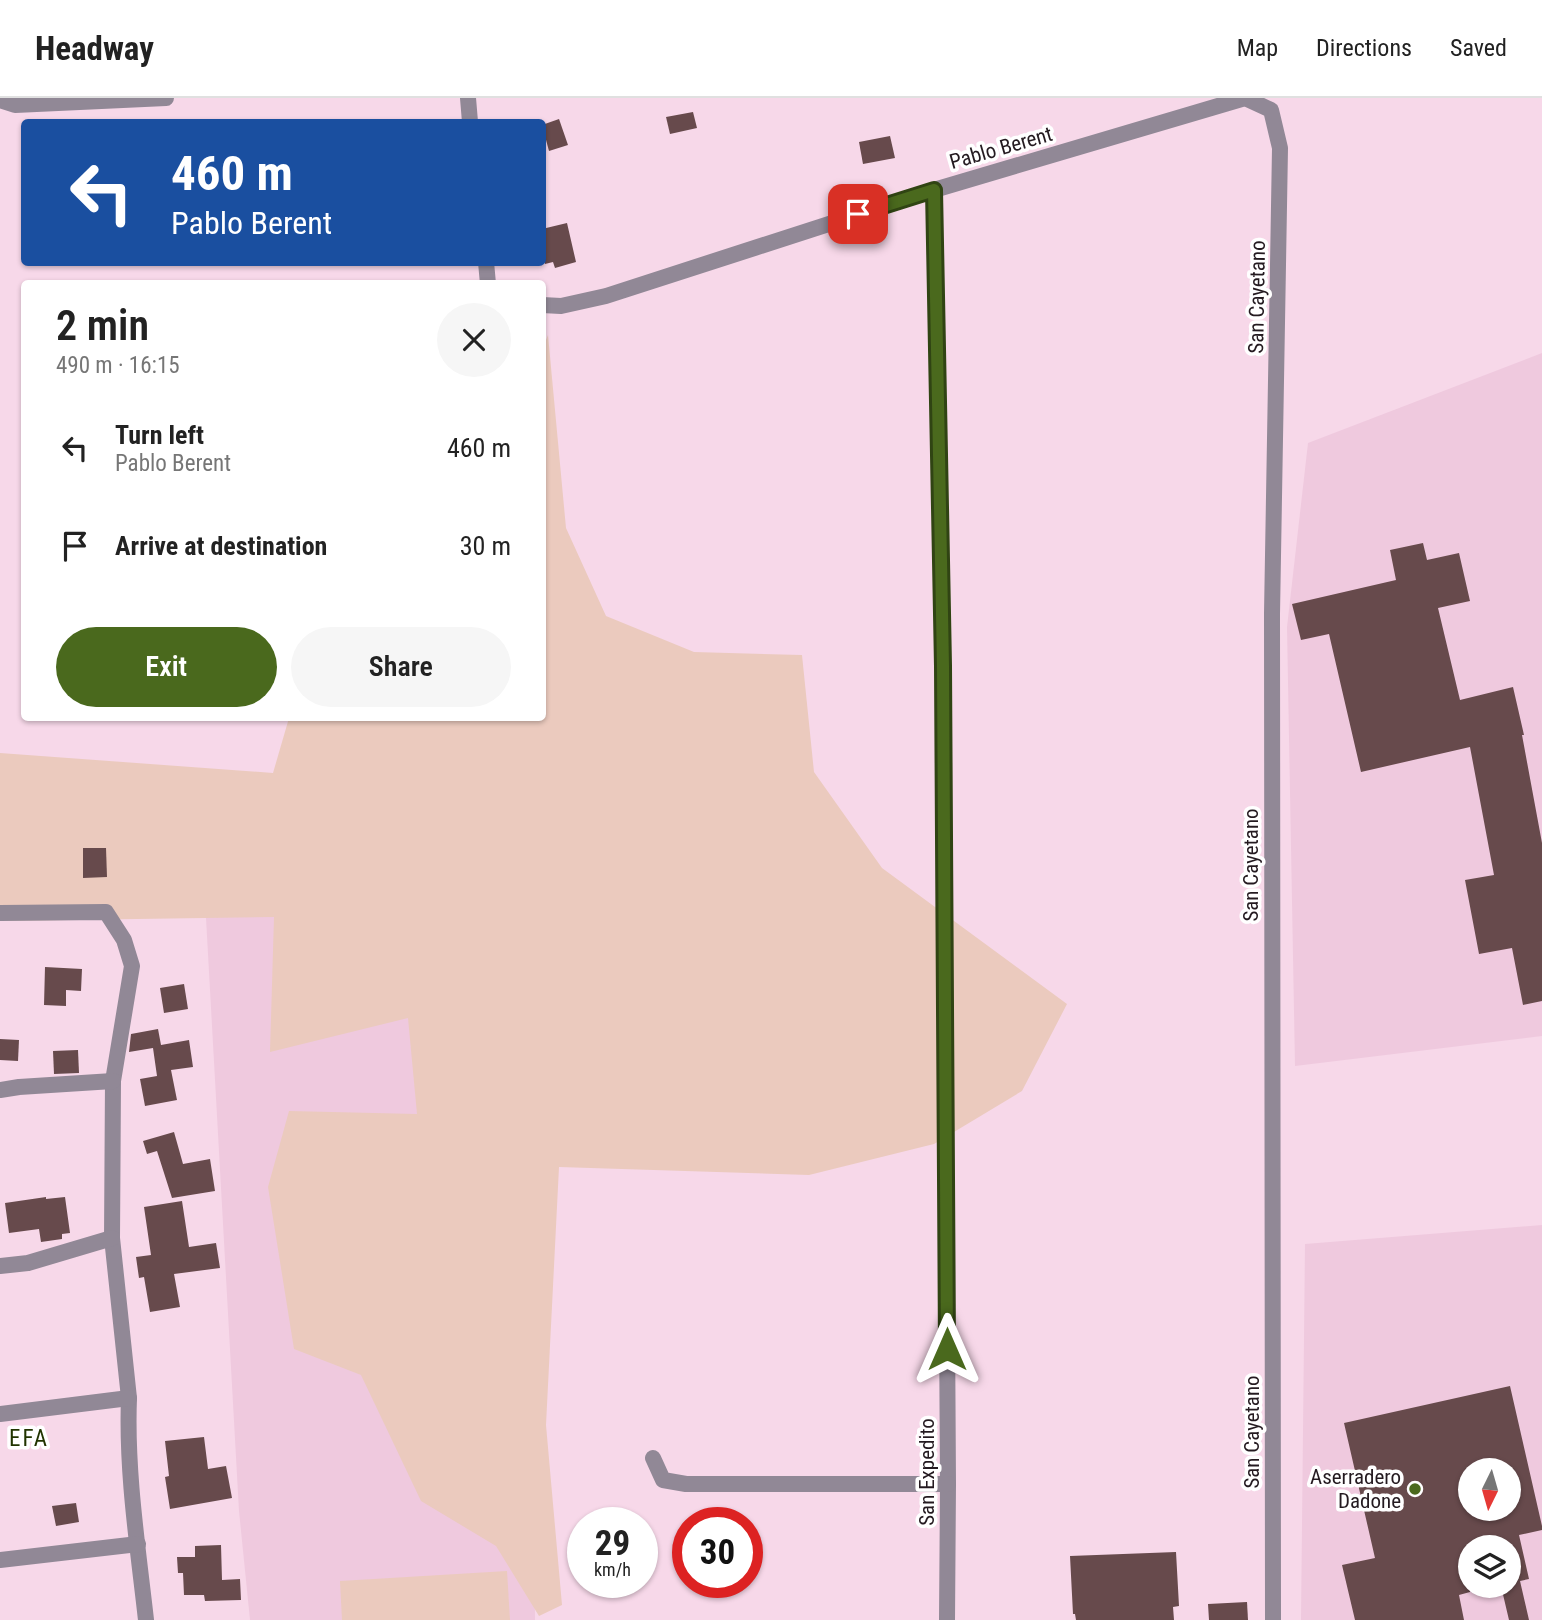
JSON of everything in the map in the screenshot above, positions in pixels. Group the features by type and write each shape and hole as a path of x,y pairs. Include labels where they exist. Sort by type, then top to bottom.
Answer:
{"street":[{"path":"0,100 15,105 166,98"},
{"path":"468,98 470,119"},
{"name":"Pablo Berent","path":"546,305 561,306 606,296 934,190 1245,99 1271,110"},
{"name":"San Cayetano","path":"1271,110 1280,148 1272,614 1273,1620"},
{"name":"San Expedito","path":"934,190 943,666 947,1620"},
{"path":"0,913 106,912 124,940 132,966 113,1081 112,1238 129,1398 128,1421 146,1620"},
{"path":"0,1090 113,1081"},
{"path":"0,1266 28,1263 112,1238"},
{"path":"0,1414 129,1398"},
{"path":"653,1458 663,1480 686,1484 948,1484"},
{"path":"0,1560 138,1544"}],"shaded area":[{"path":"548,335 566,528 606,616 694,652 802,655 814,772 882,868 1067,1004 1022,1091 934,1144 809,1175 559,1167 546,1425 562,1605 539,1616 496,1546 421,1501 361,1375 294,1349 268,1187 289,1111 417,1114 408,1018 270,1052 274,917 0,921 0,753 273,773 288,721 546,721"},
{"path":"1542,353 1542,1036 1295,1066 1287,627 1308,443"},
{"path":"529,899 535,1620 250,1620 239,1511 205,900"},
{"path":"1542,1225 1542,1620 1301,1620 1305,1244"},
{"path":"507,1571 510,1620 342,1620 340,1581"}],"building":[{"path":"693,112 697,128 670,134 666,117"},
{"path":"559,119 568,145 549,151 546,124"},
{"path":"890,136 895,158 863,164 859,142"},
{"path":"567,223 576,262 555,268 553,262 546,264 546,228"},
{"path":"1423,543 1427,560 1459,553 1470,601 1438,608 1460,700 1513,687 1542,843 1542,1001 1523,1005 1512,948 1479,954 1465,880 1494,875 1470,747 1361,772 1329,634 1301,640 1292,604 1396,580 1390,550"},
{"path":"83,848 106,848 107,877 83,878"},
{"path":"45,967 82,969 81,991 66,990 66,1006 44,1005"},
{"path":"184,984 188,1009 164,1013 160,988"},
{"path":"158,1029 161,1045 189,1040 193,1067 171,1070 177,1100 145,1106 140,1079 157,1076 153,1048 129,1052 131,1034"},
{"path":"0,1039 19,1040 18,1061 0,1060"},
{"path":"78,1050 79,1073 54,1074 53,1051"},
{"path":"174,1132 183,1164 210,1159 215,1191 172,1198 157,1151 147,1154 143,1141"},
{"path":"65,1197 70,1233 62,1234 62,1239 41,1242 39,1229 9,1233 5,1203"},
{"path":"182,1201 189,1247 216,1243 220,1268 174,1274 180,1307 150,1312 144,1277 139,1278 136,1257 151,1255 144,1207"},
{"name":"Aserradero Dadone","path":"1510,1386 1542,1530 1519,1535 1458,1535 1458,1598 1464,1620 1355,1620 1342,1565 1375,1558 1344,1423"},
{"path":"204,1437 208,1469 226,1466 232,1498 170,1509 165,1477 169,1476 165,1441"},
{"path":"76,1503 79,1522 56,1526 52,1506"},
{"name":"Aserradero Dadone","path":"1521,1544 1529,1579 1521,1581"},
{"path":"221,1545 222,1580 240,1579 241,1600 205,1601 204,1595 184,1595 183,1573 178,1573 177,1557 195,1557 195,1546"},
{"path":"1176,1552 1179,1606 1173,1607 1174,1620 1076,1620 1073,1614 1070,1556"},
{"name":"Aserradero Dadone","path":"1521,1585 1529,1620 1509,1620 1504,1598 1521,1598"},
{"path":"1247,1602 1248,1620 1209,1620 1208,1604"}],"place":[{"name":"Aserradero Dadone","path":"1415,1489"}],"district":[{"name":"EFA","path":"29,1438"}],"route":[{"path":"858,214 934,190 943,666 947,1349"}]}
